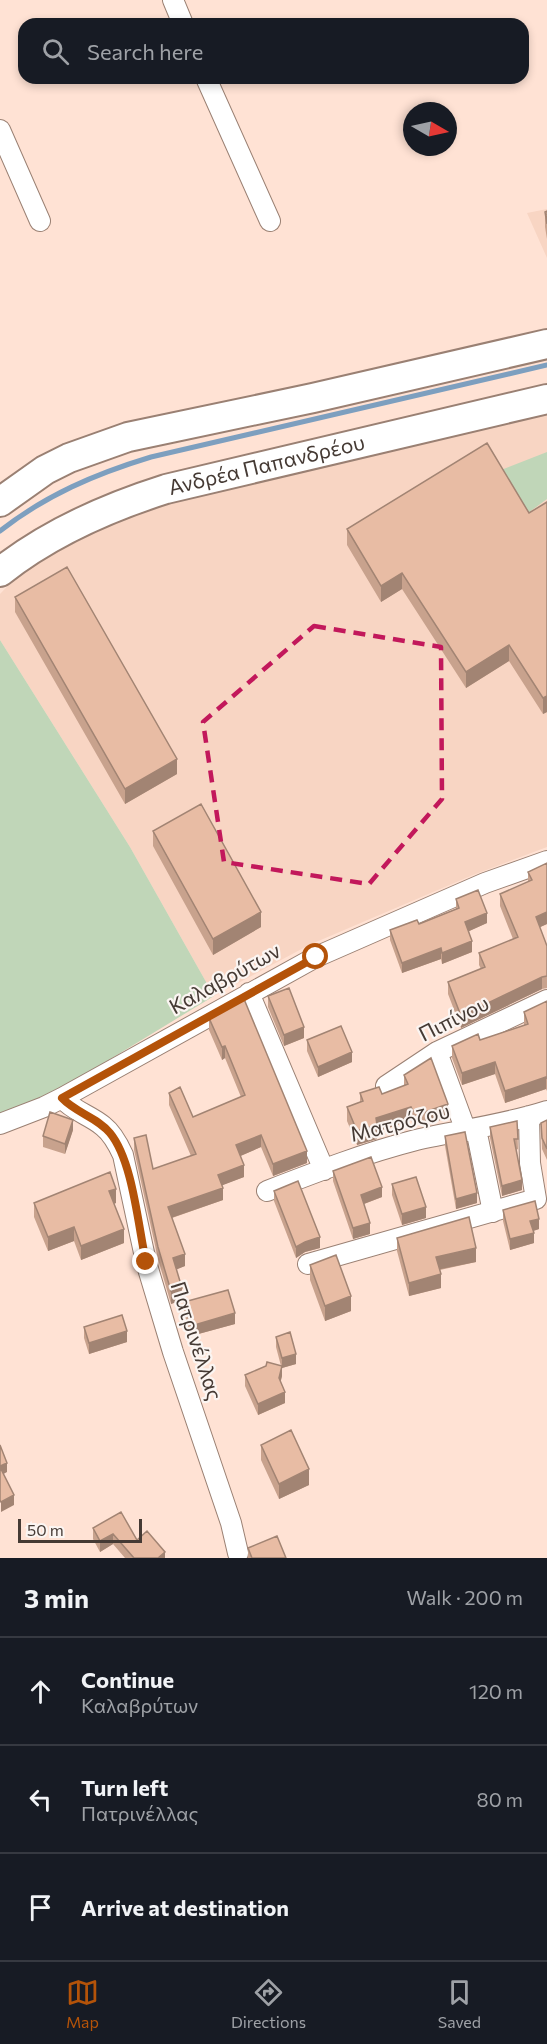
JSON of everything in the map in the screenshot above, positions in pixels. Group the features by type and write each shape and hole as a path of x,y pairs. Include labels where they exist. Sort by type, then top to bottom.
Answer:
{"main road":[{"path":"0,502 45,470 69,458 128,436 313,398 547,344"},
{"name":"Ανδρέα Παπανδρέου","path":"0,572 34,547 65,529 166,489 547,399"}],"street":[{"path":"173,0 180,18"},
{"path":"209,84 270,221"},
{"path":"0,130 40,221"},
{"name":"Καλαβρύτων","path":"0,1124 62,1098 316,957 485,883 547,861"},
{"path":"249,993 324,1170"},
{"name":"Πιπίνου","path":"386,1086 437,1052 547,1000"},
{"path":"437,1052 471,1130 493,1212"},
{"name":"Πατρινέλλας","path":"62,1098 72,1108 105,1127 123,1155 146,1262 173,1352 228,1515 238,1553"},
{"path":"308,1264 536,1199 530,1163 538,1114"},
{"name":"Ματρόζου","path":"267,1191 417,1140 538,1114"}],"highlighted area":[{"path":"314,626 441,647 442,799 369,884 224,862 203,722"}],"shaded area":[{"path":"547,209 547,258 527,213"},
{"path":"547,412 547,847 473,875 309,945 214,996 130,847 0,640 0,594 25,568 48,550 119,521 169,504 203,493"}],"green space":[{"path":"547,452 547,499 528,513 501,470"},
{"path":"0,640 130,847 214,996 89,1072 31,1103 0,1114"}],"building":[{"path":"487,443 529,513 547,502 547,696 543,698 509,645 466,672 402,573 381,586 347,529"},
{"path":"67,567 177,759 125,789 15,597"},
{"path":"201,804 261,912 213,939 153,831"},
{"path":"547,863 547,912 536,917 547,946 547,976 461,1016 448,982 485,967 479,953 518,937 500,894 532,880 528,872"},
{"path":"478,890 487,913 465,922 472,941 442,953 441,948 402,963 390,930 417,920 419,924 459,908 456,899"},
{"path":"289,988 304,1027 284,1035 268,996"},
{"path":"244,999 307,1151 273,1164 261,1135 236,1145 244,1165 218,1175 223,1188 168,1207 185,1254 173,1258 182,1288 171,1291 158,1247 134,1138 146,1135 153,1169 196,1154 169,1093 180,1087 193,1117 245,1095 225,1046 222,1047 209,1018"},
{"path":"547,1001 547,1079 546,1077 505,1091 495,1062 462,1073 452,1046 478,1034 480,1040 528,1024 524,1012"},
{"path":"341,1026 352,1052 318,1067 307,1040"},
{"path":"431,1058 448,1104 425,1112 413,1111 411,1107 376,1118 377,1125 357,1131 347,1107 363,1101 360,1093 379,1087 382,1094 408,1084 404,1075"},
{"path":"50,1112 73,1120 65,1144 43,1136"},
{"path":"547,1120 547,1149 542,1138 541,1123"},
{"path":"517,1121 518,1139 514,1139 522,1180 502,1186 490,1127"},
{"path":"465,1132 477,1193 456,1199 445,1136"},
{"path":"371,1157 382,1187 361,1195 370,1223 353,1228 333,1171"},
{"path":"110,1172 116,1189 109,1191 124,1229 81,1246 74,1227 48,1237 34,1203"},
{"path":"416,1177 426,1207 402,1214 392,1184"},
{"path":"298,1181 320,1237 296,1247 274,1191"},
{"path":"535,1201 539,1219 530,1221 534,1233 510,1239 503,1210"},
{"path":"469,1217 476,1248 436,1257 441,1274 409,1283 397,1238"},
{"path":"336,1255 351,1296 325,1306 310,1265"},
{"path":"228,1290 235,1313 191,1326 184,1302"},
{"path":"122,1315 127,1331 89,1343 84,1327"},
{"path":"290,1332 296,1354 282,1358 276,1337"},
{"path":"267,1362 282,1366 279,1378 285,1392 258,1404 245,1375 266,1366"},
{"path":"291,1430 309,1469 279,1484 261,1445"},
{"path":"0,1445 7,1463 0,1466"},
{"path":"0,1467 14,1495 1,1502 0,1500"},
{"path":"121,1512 137,1540 147,1531 165,1552 158,1558 134,1558 113,1534 100,1541 93,1528"},
{"path":"277,1536 286,1558 252,1558 248,1548"}],"waterway":[{"path":"0,531 53,496 91,478 151,457 547,365"}],"route":[{"path":"146,1262 128,1174 117,1143 105,1127 72,1108 62,1098 316,957"}]}
